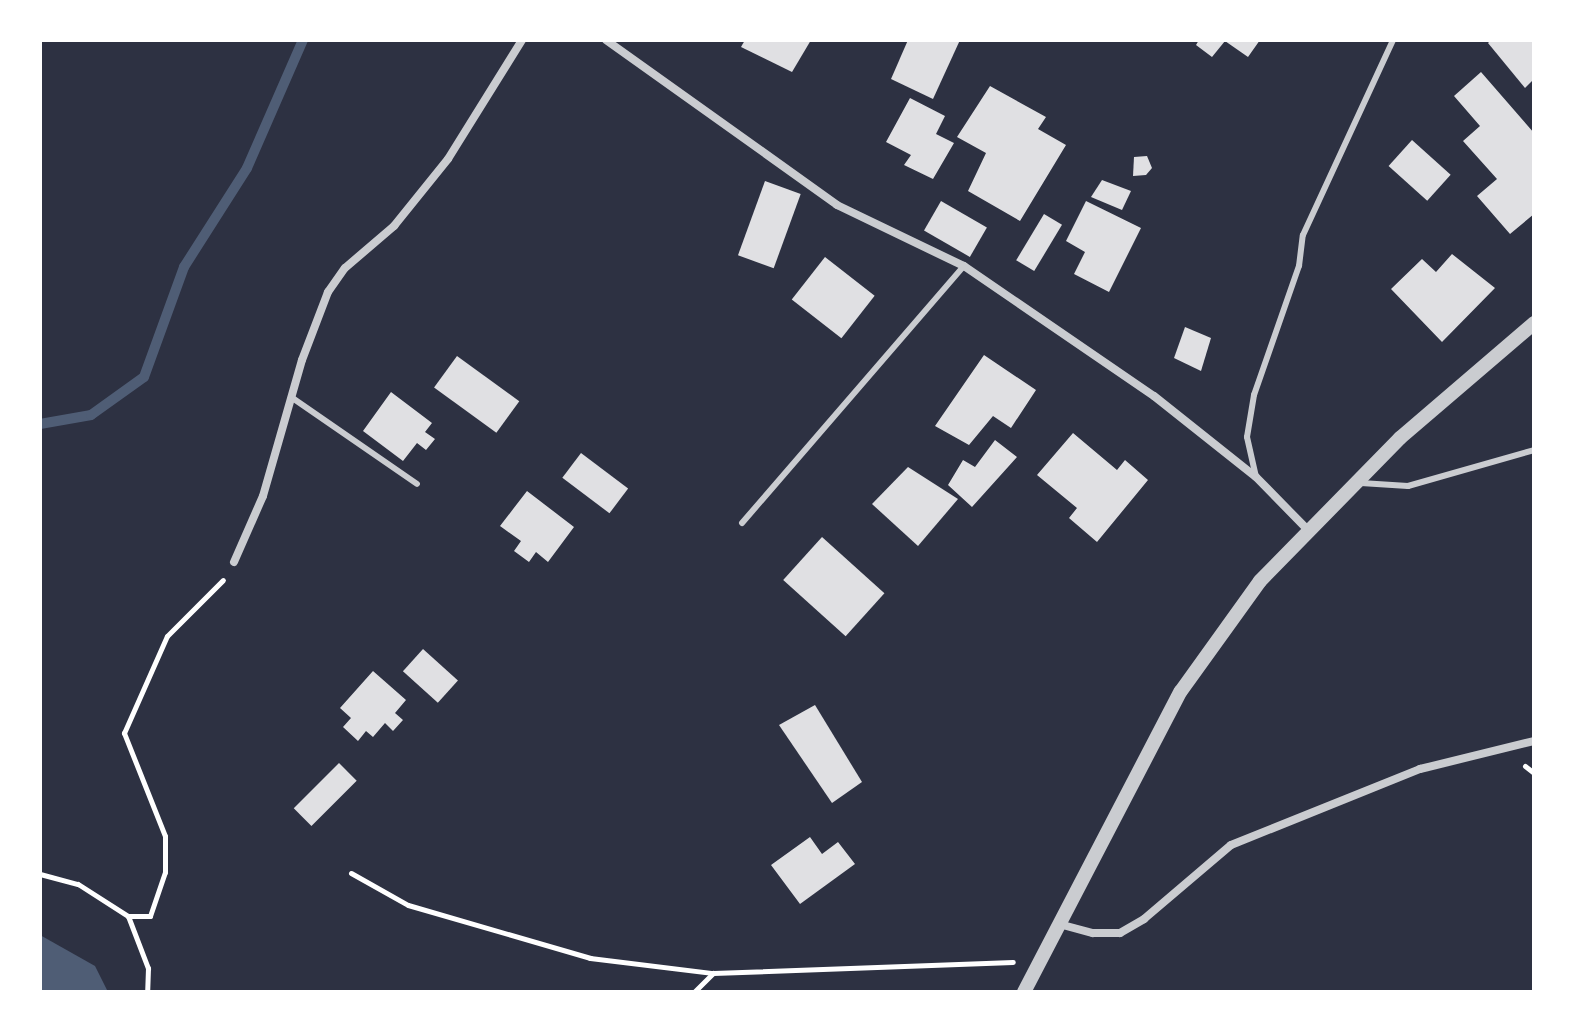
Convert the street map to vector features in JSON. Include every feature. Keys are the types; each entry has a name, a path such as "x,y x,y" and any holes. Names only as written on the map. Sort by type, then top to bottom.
{"street":[{"path":"234,562 263,496 291,397 328,292 345,268 394,226 448,159 522,40"},
{"path":"606,40 837,205 964,266 1154,396 1256,477 1307,529"},
{"path":"1024,992 1181,691 1260,581 1354,482 1534,323"},
{"path":"1058,924 1093,933 1120,933 1144,919 1231,845 1420,769 1534,741"}],"lane":[{"path":"1256,477 1247,437 1254,395 1299,266 1303,235 1393,40"},
{"path":"742,523 964,266"},
{"path":"291,397 417,484"},
{"path":"1354,482 1408,486 1534,450"}],"path":[{"path":"40,874 78,884 128,916 150,916 165,872 165,836 124,733 167,636 207,600 234,562"},
{"path":"351,873 408,905 590,958 713,973 1040,962"},
{"path":"128,916 148,968 147,992"},
{"path":"694,992 713,973"}],"water":[{"path":"40,935 95,966 108,992 40,992"}],"building":[{"path":"745,40 811,40 792,72 741,47"},
{"path":"908,40 960,40 933,99 891,79"},
{"path":"1199,40 1260,40 1248,57 1225,41 1212,57 1196,45"},
{"path":"1491,40 1534,40 1534,79 1525,88 1488,43"},
{"path":"1481,72 1534,133 1534,214 1510,234 1477,196 1497,179 1463,141 1480,126 1454,96"},
{"path":"990,86 1046,117 1038,129 1066,145 1020,221 968,191 986,153 957,137"},
{"path":"910,98 945,116 936,134 954,143 933,179 904,165 911,155 886,142"},
{"path":"1412,140 1451,175 1427,201 1389,166"},
{"path":"1147,156 1152,168 1146,175 1133,176 1134,157"},
{"path":"1102,180 1131,191 1122,210 1091,197"},
{"path":"765,181 801,194 774,268 738,255"},
{"path":"941,201 987,228 970,257 924,230"},
{"path":"1086,201 1141,228 1109,292 1074,274 1085,252 1066,241"},
{"path":"1044,214 1062,225 1034,271 1016,260"},
{"path":"1452,254 1495,288 1442,342 1391,289 1422,259 1436,272"},
{"path":"825,257 875,296 841,338 792,300"},
{"path":"1185,327 1211,338 1201,371 1174,358"},
{"path":"984,355 1036,390 1011,428 993,416 969,445 935,426"},
{"path":"457,356 519,401 496,433 434,388"},
{"path":"391,392 432,423 425,432 435,439 426,450 417,443 403,461 363,431"},
{"path":"1073,433 1117,470 1125,460 1148,480 1097,542 1069,518 1077,508 1037,475"},
{"path":"995,440 1017,457 972,507 948,485 963,460 975,467"},
{"path":"581,453 628,489 609,513 562,478"},
{"path":"908,467 958,499 918,546 872,504"},
{"path":"527,491 574,527 548,562 536,552 529,562 514,551 521,541 500,526"},
{"path":"822,537 884,593 846,636 783,580"},
{"path":"423,649 458,680 438,703 403,671"},
{"path":"373,671 406,700 395,713 403,720 393,731 385,723 373,737 366,731 358,741 343,727 351,718 340,708"},
{"path":"815,705 862,782 832,803 779,725"},
{"path":"339,763 357,781 311,826 294,808"},
{"path":"810,837 822,854 838,842 855,864 800,904 771,865"}],"waterway":[{"path":"40,424 91,415 144,377 184,267 247,168 303,40"}]}
